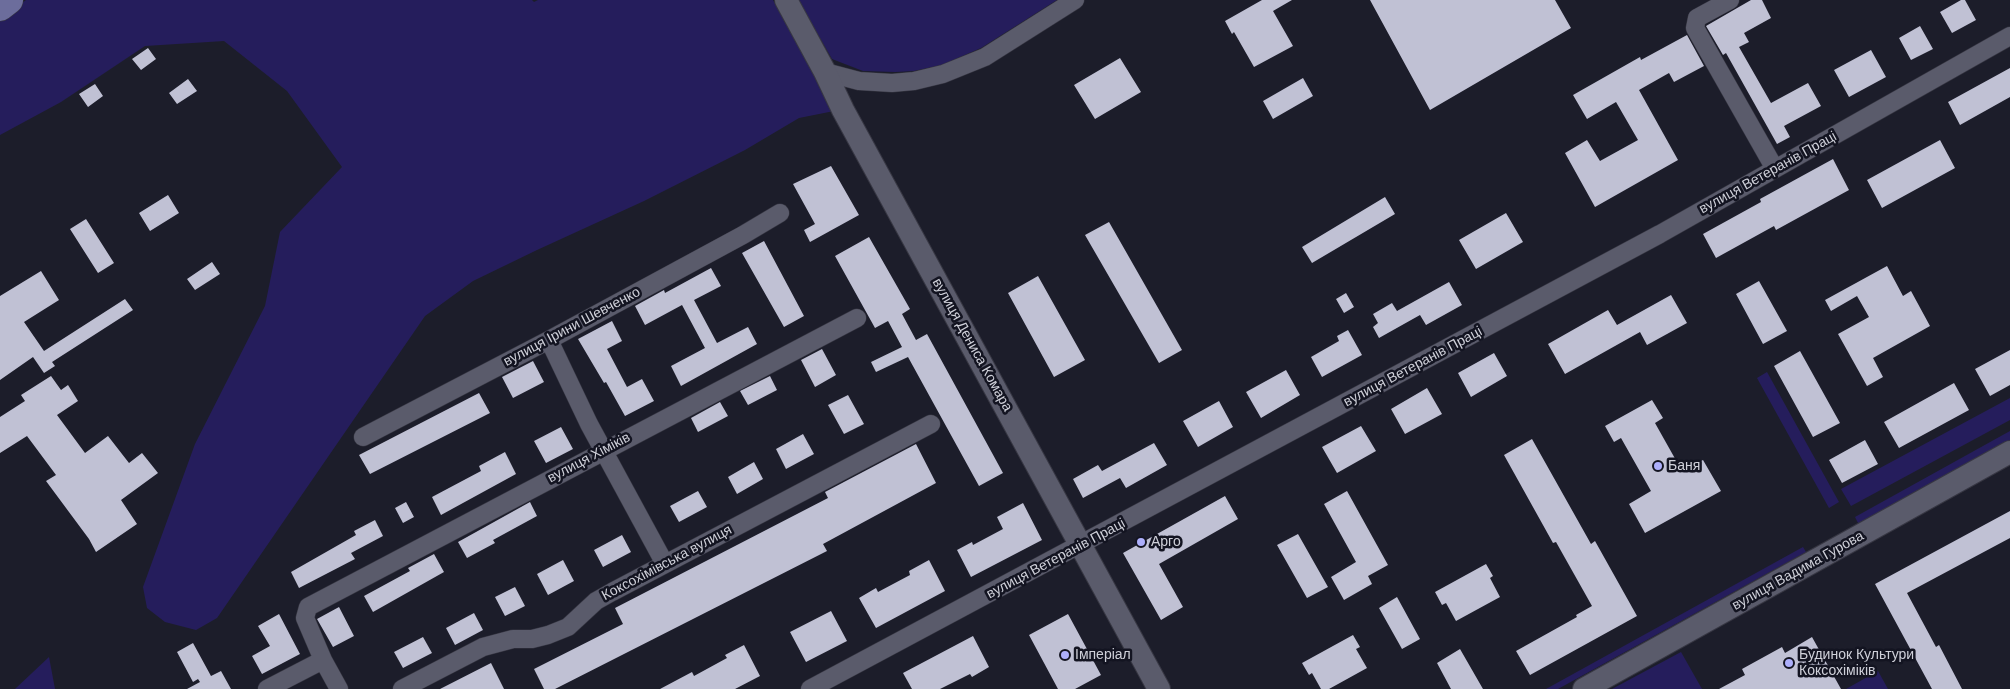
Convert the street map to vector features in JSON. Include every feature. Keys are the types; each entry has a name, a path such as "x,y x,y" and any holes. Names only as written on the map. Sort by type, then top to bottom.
{"main road":[{"path":"0,7 9,0"}],"street":[{"name":"вулиця Дениса Комара","path":"786,0 826,72 843,110 1159,689"},
{"path":"826,72 860,81 892,83 914,81 943,74 985,57 1075,0"},
{"path":"1730,0 1697,18 1695,28 1775,169"},
{"name":"вулиця Ветеранів Праці","path":"810,689 1636,247 2010,36"},
{"name":"вулиця Ірини Шевченко","path":"363,437 550,340 743,236 780,213"},
{"name":"вулиця Хіміків","path":"339,689 323,660 305,618 308,607 857,318"},
{"path":"550,340 589,424 665,564"},
{"name":"Коксохімівська вулиця","path":"402,689 483,647 513,639 532,639 568,627 596,601 931,424"},
{"name":"вулиця Вадима Гурова","path":"1584,689 2010,452"},
{"path":"267,689 323,660"}],"shaded area":[{"path":"26,0 532,0 534,2 538,0 773,0 834,111 799,118 745,150 644,201 473,281 425,316 217,618 196,630 165,622 147,608 143,587 195,444 265,306 280,232 342,167 287,91 224,41 145,46 61,102 0,135 0,19"},
{"path":"798,0 1057,0 981,48 942,65 914,71 895,72 863,71 832,59"},
{"path":"1767,372 1839,502 1829,508 1757,378"},
{"path":"2010,398 2010,420 1851,506 1841,489"},
{"path":"2010,431 2010,441 1859,525 1855,517"},
{"path":"1803,547 1806,552 1558,689 1546,689"},
{"path":"1681,652 1702,689 1612,689"},
{"path":"49,657 55,689 15,689"},
{"path":"1878,671 1888,689 1846,689"}],"building":[{"path":"1262,0 1292,0 1273,11 1293,46 1254,67 1234,32 1232,34 1225,21"},
{"path":"1370,0 1555,0 1571,28 1430,110"},
{"path":"1751,0 1762,0 1771,18 1744,33 1749,42 1739,47 1771,103 1808,83 1821,106 1784,126 1790,137 1777,144 1726,53 1723,55 1706,26"},
{"path":"1961,0 1965,0 1976,20 1952,33 1940,12"},
{"path":"1920,26 1933,49 1911,60 1899,38"},
{"path":"1687,35 1704,66 1674,82 1669,73 1639,90 1678,160 1595,207 1565,153 1587,140 1600,161 1638,140 1616,102 1587,119 1573,95 1640,57 1641,60"},
{"path":"148,48 156,59 141,70 132,59"},
{"path":"1871,50 1886,77 1849,97 1834,70"},
{"path":"1120,58 1141,92 1095,119 1074,85"},
{"path":"2010,68 2010,97 1960,125 1948,102"},
{"path":"1303,78 1313,96 1273,119 1263,101"},
{"path":"188,79 197,91 177,104 169,93"},
{"path":"95,84 103,96 88,107 79,94"},
{"path":"1940,140 1955,168 1882,208 1867,180"},
{"path":"1833,159 1849,190 1776,230 1774,226 1716,258 1703,234 1761,202 1760,199"},
{"path":"831,166 859,215 810,242 804,230 815,224 793,184"},
{"path":"168,195 179,213 150,231 139,213"},
{"path":"1385,197 1395,214 1312,263 1302,247"},
{"path":"1506,213 1523,242 1476,269 1459,240"},
{"path":"86,219 114,263 98,273 70,229"},
{"path":"1109,222 1182,350 1159,363 1085,235"},
{"path":"869,237 910,309 902,314 916,340 927,334 1003,473 979,486 908,357 876,372 871,362 902,347 888,321 875,328 835,256"},
{"path":"764,241 804,316 784,327 742,253"},
{"path":"212,262 220,274 195,290 187,279"},
{"path":"1887,266 1903,296 1911,291 1930,326 1873,358 1883,377 1867,386 1838,334 1869,317 1857,296 1831,311 1825,300"},
{"path":"711,268 721,286 694,300 717,343 748,327 757,344 681,386 671,366 705,348 682,305 645,325 635,306 664,290 665,293"},
{"path":"41,271 59,300 24,322 44,351 125,299 133,310 52,362 55,366 44,373 33,357 0,380 0,296"},
{"path":"1038,276 1085,360 1054,377 1008,293"},
{"path":"1759,281 1787,331 1763,344 1736,294"},
{"path":"1449,282 1462,305 1426,325 1420,315 1379,338 1373,327 1378,323 1373,314 1392,303 1397,311"},
{"path":"1346,293 1354,307 1344,313 1336,299"},
{"path":"1671,295 1687,323 1647,345 1640,332 1565,374 1548,344 1608,310 1617,325"},
{"path":"612,321 622,341 607,349 627,387 642,379 654,401 625,416 578,339"},
{"path":"1348,330 1362,355 1322,377 1311,357 1339,341 1337,336"},
{"path":"822,349 836,375 815,387 801,360"},
{"path":"2010,350 2010,385 1990,396 1975,369"},
{"path":"1800,351 1840,423 1813,437 1774,366"},
{"path":"1494,353 1507,376 1471,397 1458,373"},
{"path":"533,361 544,382 513,398 502,377"},
{"path":"1286,370 1300,395 1261,418 1246,392"},
{"path":"51,376 61,390 68,385 78,401 57,415 85,453 108,436 129,463 142,453 158,473 121,500 137,524 96,552 89,539 46,481 56,475 27,436 0,453 0,417 25,401 21,395"},
{"path":"770,376 777,390 748,405 740,391"},
{"path":"1954,383 1969,410 1899,448 1884,422"},
{"path":"1427,388 1442,414 1405,434 1391,409"},
{"path":"479,393 490,413 370,474 359,455"},
{"path":"848,395 864,424 844,434 828,405"},
{"name":"Баня","path":"1652,400 1663,418 1655,423 1682,471 1703,460 1721,491 1645,533 1629,504 1651,491 1621,438 1614,442 1605,426"},
{"path":"1219,401 1233,427 1198,447 1183,421"},
{"path":"720,402 728,416 698,432 691,418"},
{"path":"1361,426 1376,451 1337,473 1322,447"},
{"path":"561,427 573,449 546,463 534,441"},
{"path":"803,434 814,454 786,469 776,449"},
{"path":"1532,439 1591,544 1595,541 1637,616 1530,675 1516,651 1577,617 1576,615 1592,606 1556,542 1553,543 1504,455"},
{"path":"1865,440 1878,464 1842,483 1829,460"},
{"path":"1154,443 1167,465 1126,488 1120,478 1083,498 1073,479 1098,465 1102,471"},
{"path":"916,444 936,483 823,544 827,551 555,689 544,689 534,669 623,624 615,608 828,498 825,492"},
{"path":"505,452 516,474 441,515 432,497 481,471 479,466"},
{"path":"754,462 763,479 737,494 728,477"},
{"path":"698,491 707,507 679,522 670,506"},
{"path":"1347,491 1388,565 1368,576 1372,584 1344,600 1331,577 1356,562 1324,504"},
{"path":"1225,496 1238,519 1159,564 1183,607 1161,620 1123,553"},
{"path":"406,502 414,517 403,523 395,508"},
{"path":"530,502 537,516 493,540 495,543 467,558 458,542"},
{"path":"1023,503 1042,540 971,577 957,550 972,542 973,545 1003,529 997,517"},
{"path":"2010,511 2010,538 1907,593 1936,647 1939,645 1962,689 1932,689 1875,584"},
{"path":"375,520 383,536 351,553 355,559 299,588 291,572 356,535 354,531"},
{"path":"1298,534 1328,587 1307,598 1277,545"},
{"path":"622,535 631,552 603,567 594,550"},
{"path":"434,554 444,572 373,612 364,596 410,571 408,568"},
{"path":"563,560 574,581 548,595 537,574"},
{"path":"929,560 945,591 876,628 859,598 876,588 878,592 910,575 909,571"},
{"path":"1486,564 1493,576 1490,578 1500,597 1456,621 1446,603 1442,605 1435,592"},
{"path":"515,587 525,606 505,616 495,597"},
{"path":"1397,597 1420,639 1402,649 1379,608"},
{"path":"339,607 354,636 333,647 317,619"},
{"path":"831,611 847,641 806,662 790,632"},
{"path":"474,613 483,630 455,645 446,628"},
{"path":"279,614 300,654 262,674 252,656 270,646 258,626"},
{"name":"Імперіал","path":"1068,614 1101,675 1075,689 1058,689 1029,635"},
{"path":"1353,635 1360,647 1356,649 1367,668 1329,689 1321,689 1312,673 1309,675 1302,663"},
{"path":"973,636 989,667 972,677 970,674 940,689 912,689 903,673"},
{"path":"423,637 432,653 403,668 394,652"},
{"name":"Будинок Культури Коксохіміків","path":"1812,637 1841,689 1719,689 1745,675 1742,669 1782,647 1785,653"},
{"path":"193,643 211,676 221,671 231,689 187,689 200,682 198,679 193,682 177,652"},
{"path":"744,645 760,676 735,689 660,689 692,672 694,676 727,658 725,655"},
{"path":"1460,649 1483,689 1451,689 1437,663"},
{"path":"491,663 504,689 440,689"}],"place":[{"name":"Баня","path":"1658,466"},
{"name":"Арго","path":"1141,542"},
{"name":"Імперіал","path":"1065,655"},
{"name":"Будинок Культури Коксохіміків","path":"1789,663"}]}
